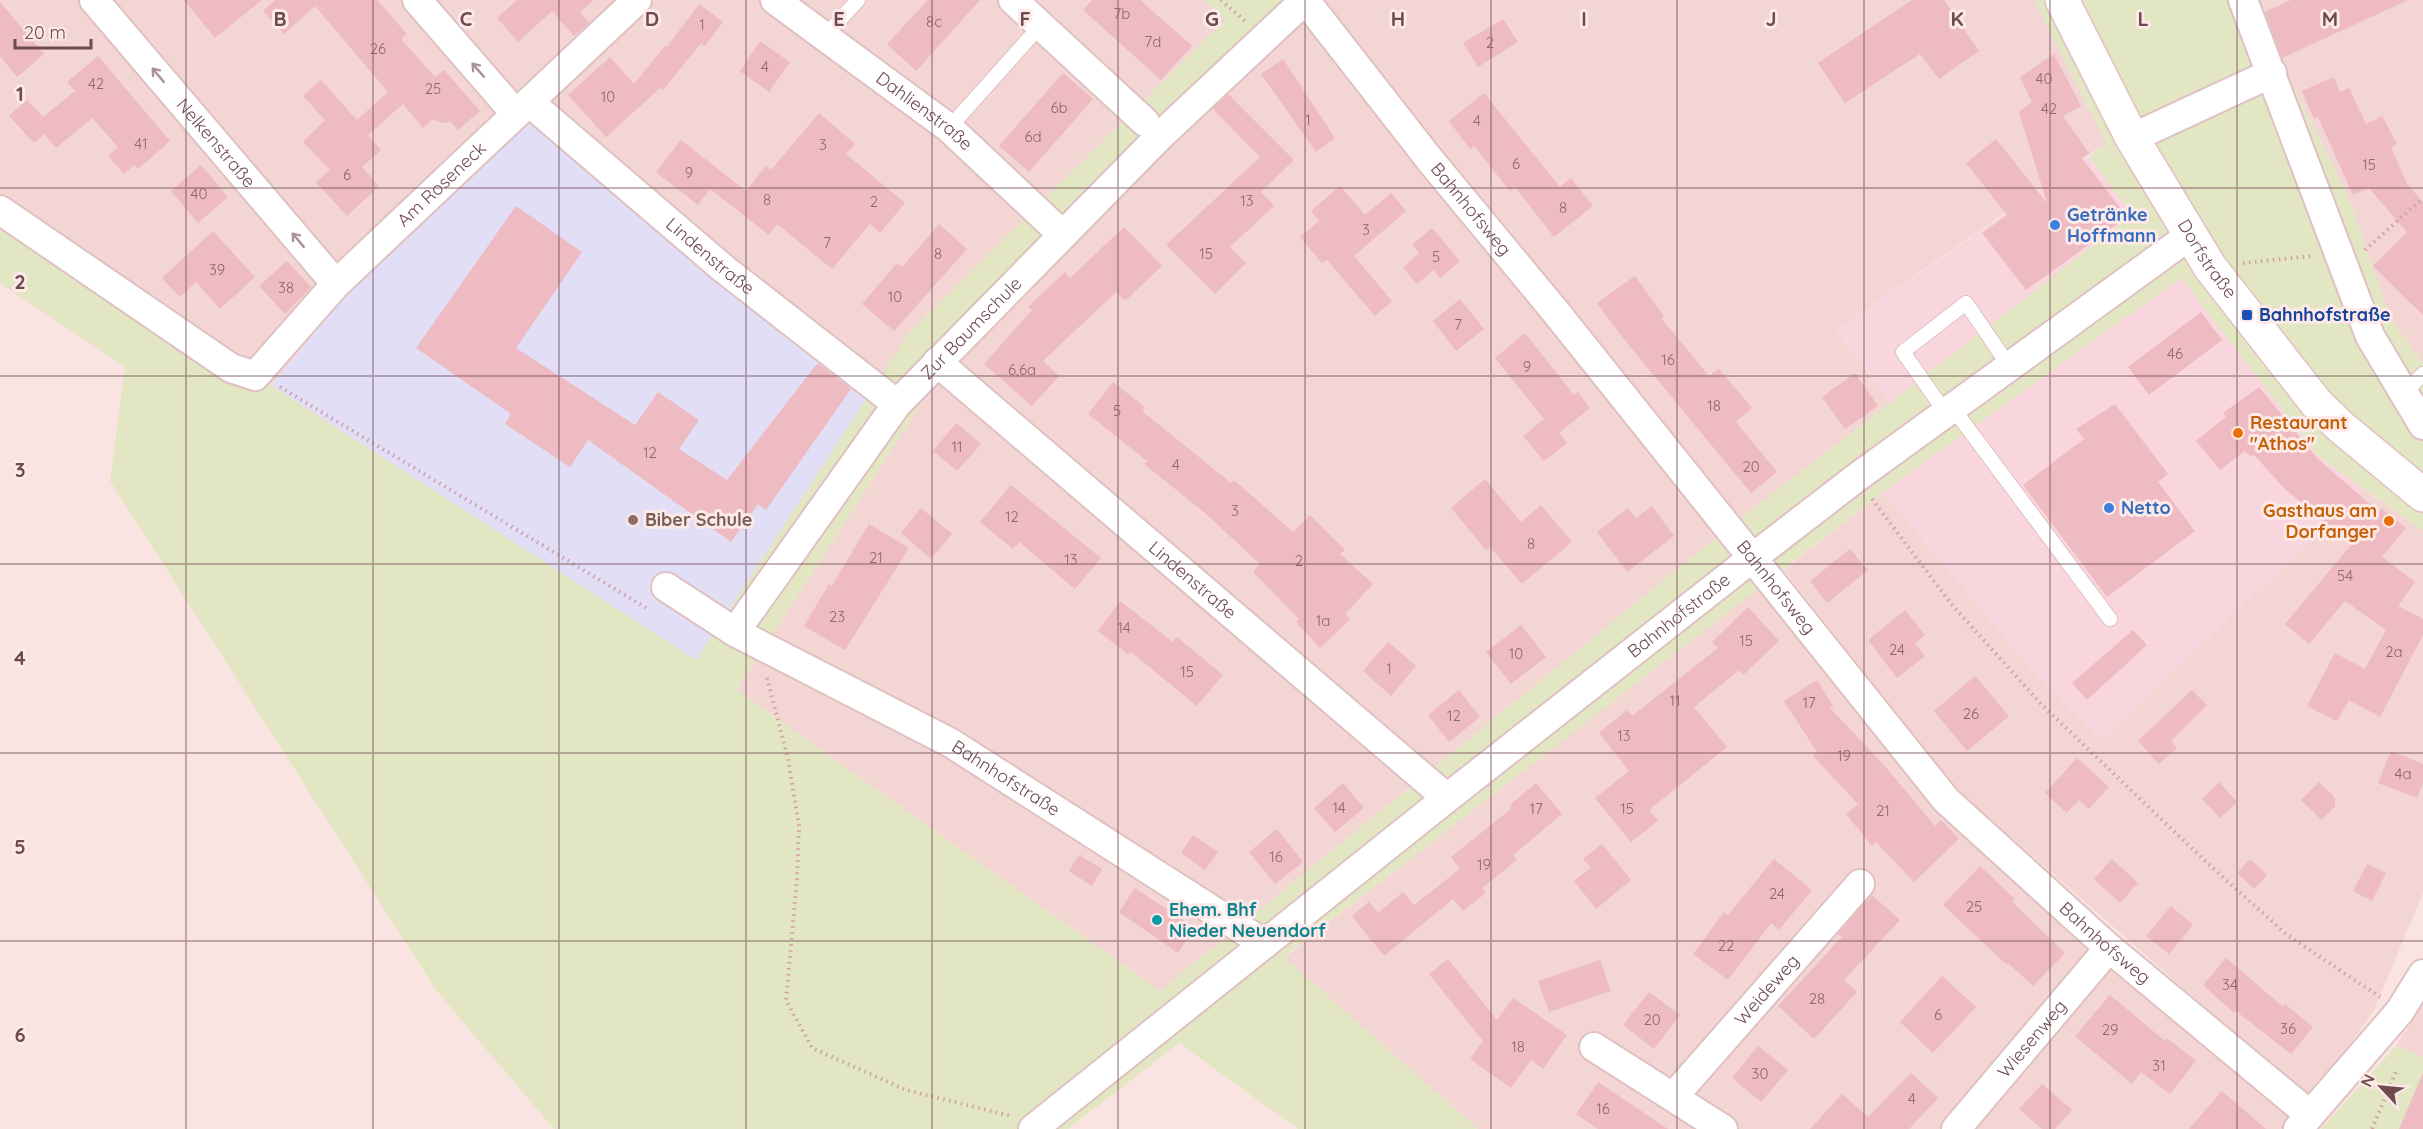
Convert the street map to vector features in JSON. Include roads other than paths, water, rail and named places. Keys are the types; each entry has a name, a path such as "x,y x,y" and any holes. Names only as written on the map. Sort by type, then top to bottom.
{"main road":[{"name":"Dorfstraße","path":"2062,0 2132,138 2189,236 2210,267 2317,404 2341,427 2423,495"}],"street":[{"name":"Nelkenstraße","path":"94,0 336,284"},
{"name":"Lindenstraße","path":"417,0 522,108 897,404"},
{"name":"Am Roseneck","path":"0,210 231,368 256,375 336,284 637,0"},
{"name":"Dahlienstraße","path":"775,0 949,128 1063,235"},
{"path":"1013,0 1145,122"},
{"name":"Zur Baumschule","path":"735,632 897,404 1160,136 1305,0"},
{"name":"Bahnhofsweg","path":"1305,0 1430,160 1683,470 1946,800 2304,1122"},
{"path":"2243,0 2370,336 2413,383 2423,425"},
{"path":"2132,138 2272,73"},
{"name":"Bahnhofstraße","path":"1037,1126 1447,798 1856,478 2189,236"},
{"name":"Lindenstraße","path":"937,362 1447,798"},
{"path":"666,587 735,632"},
{"name":"Bahnhofstraße","path":"735,632 951,743 1265,944"},
{"name":"Weideweg","path":"1674,1096 1860,884"},
{"name":"Wiesenweg","path":"1956,1129 2109,948"},
{"path":"2304,1122 2400,1011 2423,975"},
{"path":"1594,1047 1723,1129"}],"lane":[{"path":"824,37 858,0"},
{"path":"949,128 1040,26"},
{"path":"2009,366 1966,303 1903,352 2110,619"}],"place":[{"name":"Getränke Hoffmann","path":"2055,225"},
{"name":"Bahnhofstraße","path":"2247,315"},
{"name":"Restaurant \"Athos\"","path":"2238,433"},
{"name":"Netto","path":"2109,508"},
{"name":"Biber Schule","path":"633,520"},
{"name":"Gasthaus am Dorfanger","path":"2389,521"},
{"name":"Ehem. Bhf Nieder Neuendorf","path":"1157,920"}]}
